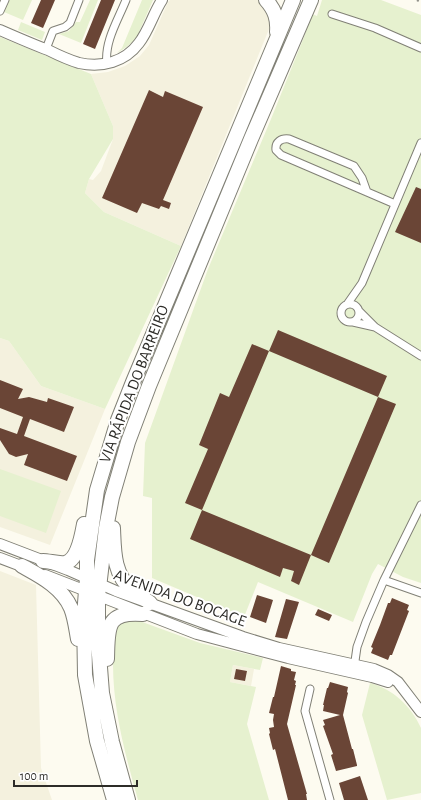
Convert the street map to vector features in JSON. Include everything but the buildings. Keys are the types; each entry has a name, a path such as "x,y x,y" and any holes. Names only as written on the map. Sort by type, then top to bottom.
{"highway":[{"path":"266,0 274,10 276,16 278,25 275,40"},
{"path":"276,0 292,0"},
{"name":"VIA RÁPIDA DO BARREIRO","path":"128,800 112,742 102,693 93,587 87,560 97,490 118,420 130,389 292,0"},
{"name":"VIA RÁPIDA DO BARREIRO","path":"114,800 97,741 85,675 84,616 93,587 112,497 128,442 149,386 254,132 311,0"},
{"path":"43,560 66,563 71,559 76,552 86,516 97,490"},
{"path":"102,693 106,676 108,639 111,626 115,619 120,615 147,608 123,579 117,568 114,555 112,497"},
{"path":"22,566 54,586 63,595 70,607 73,615 85,675"}],"main road":[{"path":"0,30 78,63 99,65 108,64 127,56 140,43 162,0"},
{"name":"AVENIDA DO BOCAGE","path":"0,544 43,560 93,587"},
{"name":"AVENIDA DO BOCAGE","path":"0,558 93,587 147,608 279,648 354,669 374,669 388,675 398,682 421,712"}],"street":[{"path":"0,11 5,0"},
{"path":"46,50 53,31 65,27 70,23 79,0"},
{"path":"108,64 106,56 107,47 126,0"},
{"path":"332,14 375,28 421,48"},
{"path":"367,192 362,178 354,166 289,139 284,138 277,144 276,150 281,156 395,204"},
{"path":"375,327 347,322 341,315 342,306 348,303 362,282 421,143"},
{"path":"353,322 358,318 362,282"},
{"path":"348,303 354,304 375,327 421,356"},
{"path":"354,669 357,647 384,580 421,505"},
{"path":"384,580 421,594"},
{"path":"310,689 305,711 330,800"}],"shaded area":[{"path":"170,0 258,0 269,14 271,24 181,246 104,212 85,193 89,179 93,180 101,171 113,139 113,126 91,74 108,72 125,66 140,56 149,45"},
{"path":"0,338 9,341 41,386 105,409 50,545 0,527"},
{"path":"0,571 36,585 41,768 52,800 0,800"},
{"path":"233,665 254,669 251,686 230,682"}],"green space":[{"path":"9,0 32,0 23,20 4,12"},
{"path":"90,0 98,0 81,43 59,34 69,31 76,22 80,22"},
{"path":"142,0 153,0 136,39 117,53 122,48"},
{"path":"322,0 381,0 421,15 421,583 403,577 378,564 372,574 353,622 258,582 244,617 152,578 152,498 143,496 145,443 208,269 271,119 312,14 317,16"},
{"path":"21,22 45,32 42,40 18,30"},
{"path":"0,37 91,74 113,126 113,139 89,179 85,193 104,212 181,246 105,409 41,386 9,341 0,338"},
{"path":"0,469 61,491 46,533 0,516"},
{"path":"134,619 200,643 263,658 260,670 233,665 230,682 256,687 247,724 269,800 138,800 119,723 113,663 115,635 118,623"},
{"path":"370,683 386,689 394,694 407,706 421,728 421,793 387,800 362,715"}],"railway":[{"path":"417,0 421,2"}]}
